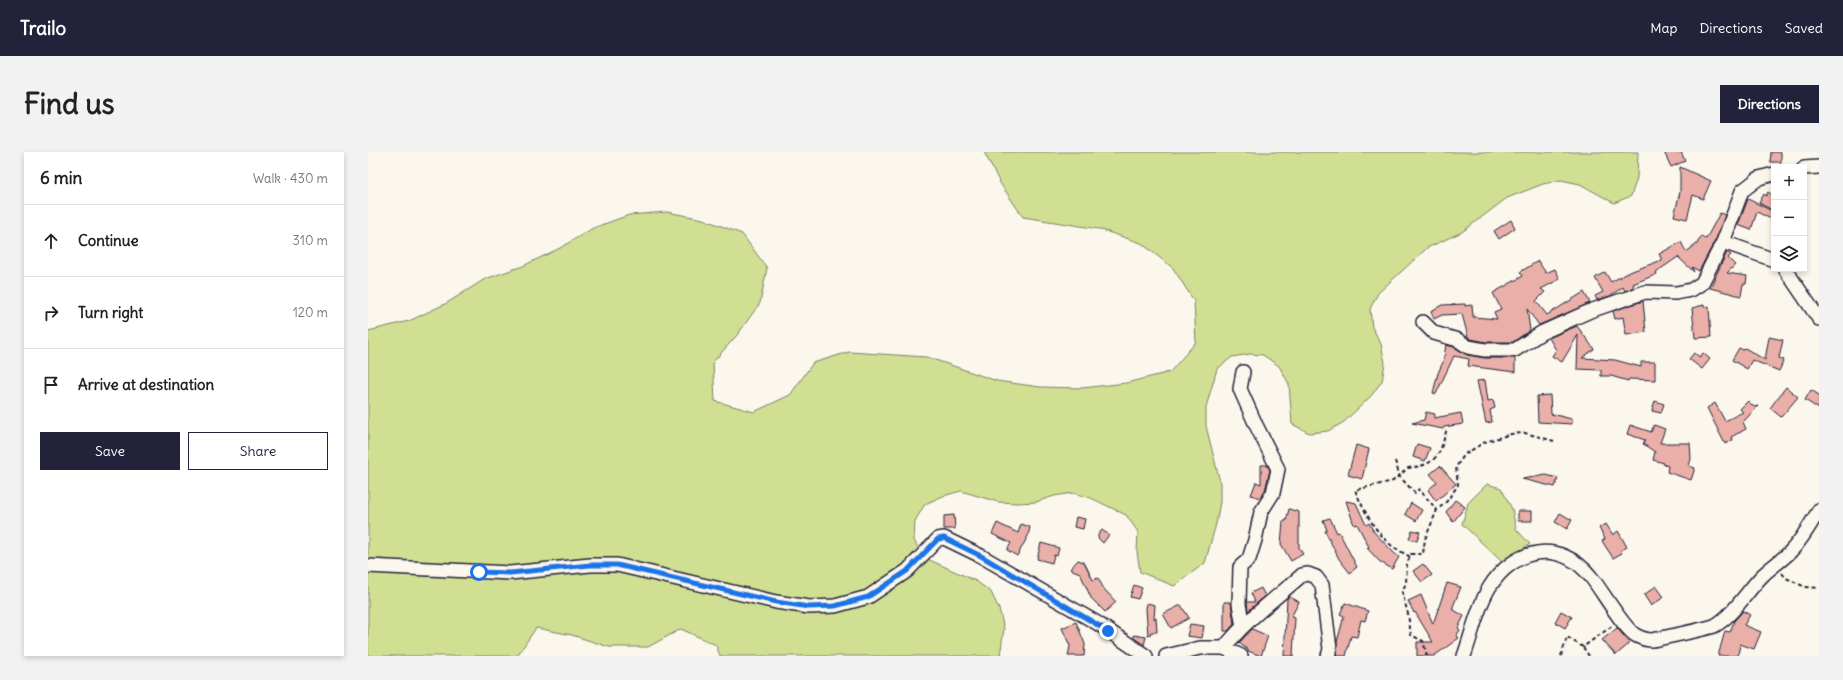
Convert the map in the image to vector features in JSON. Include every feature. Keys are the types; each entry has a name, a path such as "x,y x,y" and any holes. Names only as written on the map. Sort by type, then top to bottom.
{"street":[{"path":"1807,168 1819,167"},
{"path":"1423,322 1434,332 1458,340 1468,347 1485,350 1515,350 1541,333 1590,311 1645,292 1676,293 1691,290 1702,283 1723,242 1742,192 1759,178 1771,175"},
{"path":"1723,242 1771,259"},
{"path":"1787,272 1819,319"},
{"path":"1243,372 1240,389 1278,469 1273,493 1261,512 1249,559 1240,567 1239,604 1243,627"},
{"path":"1464,656 1488,588 1500,572 1518,559 1544,551 1553,553 1579,564 1591,576 1621,619 1636,636 1652,640 1714,626 1730,612 1762,576 1791,552 1819,510"},
{"path":"368,566 510,573 590,565 617,565 776,602 809,607 827,607 868,597 907,571 938,539 944,538 976,554 1090,619 1143,655"},
{"path":"1224,648 1243,627 1302,575 1313,575 1319,579 1322,585 1330,649 1328,656"},
{"path":"1166,656 1224,648 1241,656"}],"path":[{"path":"1410,557 1390,544 1375,527 1362,507 1355,490 1386,484 1400,477 1408,468 1424,466 1436,458 1447,428"},
{"path":"1427,656 1423,641 1411,635 1408,614 1402,592 1406,583 1407,564 1411,554 1423,554 1425,539 1437,510 1447,501 1458,485 1456,467 1465,454 1485,442 1511,434 1525,433 1554,441"},
{"path":"1395,461 1400,477 1415,493 1419,489 1437,510"},
{"path":"1775,565 1786,578 1805,587 1819,588"},
{"path":"1583,647 1621,619"},
{"path":"1561,656 1567,636 1583,647 1589,656"}],"green space":[{"path":"984,152 1638,152 1637,178 1631,196 1614,203 1580,184 1561,180 1543,184 1507,198 1462,232 1427,248 1378,293 1370,309 1372,327 1381,344 1385,363 1382,381 1371,396 1344,422 1328,431 1309,433 1292,424 1289,384 1279,366 1263,355 1250,354 1232,357 1217,369 1206,407 1206,426 1220,482 1220,502 1216,524 1205,563 1174,586 1140,572 1137,552 1138,532 1126,515 1091,498 1073,493 1054,496 1036,502 998,502 961,491 943,496 925,504 915,521 914,540 923,557 976,581 991,592 999,609 1004,628 1000,656 720,656 716,645 681,629 648,647 609,647 572,635 536,628 517,656 368,656 368,331 409,321 447,303 485,279 523,266 560,248 593,228 629,215 667,212 703,219 742,234 767,268 760,303 738,334 713,362 715,401 754,412 790,395 813,363 849,352 927,357 997,381 1040,387 1082,388 1126,383 1170,372 1196,342 1194,301 1173,268 1141,243 1099,229 1023,217 1000,183"},
{"path":"1487,484 1501,488 1512,509 1516,529 1530,544 1502,562 1462,524 1468,503"}],"building":[{"path":"1664,152 1681,152 1685,161 1671,167"},
{"path":"1771,152 1781,152 1781,162 1770,162"},
{"path":"1680,167 1711,181 1703,199 1693,195 1687,219 1674,216 1680,192"},
{"path":"1768,192 1771,194 1771,209 1759,203 1764,194 1766,196"},
{"path":"1748,199 1771,210 1771,219 1757,212 1751,230 1738,225"},
{"path":"1720,213 1725,215 1716,239 1699,271 1692,267 1694,272 1678,257 1656,272 1657,274 1633,284 1634,286 1630,289 1625,291 1623,287 1610,296 1597,300 1595,296 1603,292 1595,278 1605,272 1611,282 1627,273 1662,260 1659,254 1681,242 1686,252 1697,244 1701,236 1706,239"},
{"path":"1511,220 1515,228 1499,239 1494,231"},
{"path":"1727,252 1731,255 1728,258 1735,265 1727,273 1747,276 1746,284 1743,284 1741,296 1710,288"},
{"path":"1538,261 1546,273 1555,269 1560,279 1541,289 1545,292 1536,301 1547,315 1584,292 1590,303 1539,325 1527,309 1530,330 1513,342 1486,342 1471,339 1468,337 1462,314 1442,315 1434,319 1431,311 1442,305 1465,304 1465,306 1472,305 1473,317 1497,319 1494,312 1501,309 1493,293 1523,276 1520,272"},
{"path":"1643,301 1646,332 1626,335 1623,317 1615,319 1613,311"},
{"path":"1704,305 1704,307 1709,307 1711,337 1695,338 1692,308"},
{"path":"1577,326 1594,349 1582,358 1615,360 1641,367 1641,362 1655,362 1655,380 1629,379 1628,381 1611,376 1601,376 1601,370 1577,369 1578,335 1562,362 1552,356 1556,350 1549,338"},
{"path":"1769,337 1783,340 1779,358 1784,360 1779,371 1752,360 1747,369 1732,360 1739,348 1743,350 1745,348 1765,360"},
{"path":"1446,345 1454,347 1467,355 1485,358 1515,358 1515,372 1468,366 1469,359 1454,356 1436,394 1433,393 1438,373 1443,362"},
{"path":"1694,353 1700,357 1703,353 1710,359 1702,369 1689,359"},
{"path":"1485,380 1488,401 1493,400 1495,408 1490,410 1492,422 1486,423 1477,381"},
{"path":"1786,387 1798,397 1781,417 1770,408"},
{"path":"1811,390 1819,395 1819,409 1805,400"},
{"path":"1550,395 1551,414 1572,419 1572,424 1538,422 1537,396"},
{"path":"1655,401 1664,404 1661,413 1652,411"},
{"path":"1748,401 1754,407 1758,406 1743,422 1746,429 1731,437 1733,440 1725,444 1707,408 1715,403 1725,421 1743,412 1740,409"},
{"path":"1426,412 1435,414 1434,418 1461,413 1463,424 1444,427 1443,429 1412,423 1424,420"},
{"path":"1630,425 1651,432 1654,425 1665,429 1660,443 1690,443 1691,459 1689,466 1695,468 1691,480 1667,472 1668,466 1663,464 1664,463 1653,460 1655,452 1643,444 1645,440 1627,434"},
{"path":"1417,444 1430,448 1425,461 1413,457"},
{"path":"1356,445 1369,449 1362,479 1348,475"},
{"path":"1261,465 1267,465 1270,470 1265,490 1260,498 1251,495 1256,482 1261,484"},
{"path":"1440,466 1456,484 1436,501 1428,490 1437,482 1430,474"},
{"path":"1546,475 1558,478 1555,487 1522,479"},
{"path":"1455,500 1465,507 1453,522 1446,512"},
{"path":"1346,501 1356,503 1366,525 1369,523 1374,532 1399,557 1392,569 1379,561 1367,548 1369,547 1357,524 1354,525"},
{"path":"1411,503 1422,510 1416,521 1405,514"},
{"path":"1289,509 1299,512 1299,548 1303,554 1291,561 1281,544 1283,521 1286,521"},
{"path":"1518,511 1532,511 1532,521 1518,521"},
{"path":"1560,513 1572,520 1567,529 1555,522"},
{"path":"954,515 955,529 944,529 944,516"},
{"path":"1076,517 1085,519 1083,529 1074,527"},
{"path":"1330,518 1357,567 1350,573 1339,559 1325,531 1327,530 1323,520"},
{"path":"997,523 1018,533 1021,524 1030,527 1028,536 1017,556 1007,550 1011,543 992,534"},
{"path":"1606,524 1613,535 1618,531 1627,547 1620,551 1622,553 1613,558 1602,541 1605,539 1599,528"},
{"path":"1102,530 1109,535 1103,543 1098,538 1098,535"},
{"path":"1412,530 1420,532 1417,541 1409,539"},
{"path":"1041,543 1059,548 1057,556 1054,555 1052,563 1037,559"},
{"path":"1078,560 1084,562 1093,580 1098,578 1104,589 1116,602 1105,612 1091,598 1080,573 1070,569"},
{"path":"1423,564 1432,575 1422,582 1413,571"},
{"path":"1447,583 1461,587 1452,609 1464,616 1458,628 1460,630 1456,636 1459,638 1434,656 1417,656 1417,642 1433,642 1408,601 1421,595 1433,624"},
{"path":"1134,585 1142,588 1138,599 1130,597"},
{"path":"1656,586 1664,597 1651,606 1644,595"},
{"path":"1261,588 1265,596 1248,611 1247,602 1255,602 1251,593"},
{"path":"1289,596 1299,602 1291,617 1295,618 1293,656 1284,656 1287,599"},
{"path":"1224,602 1231,602 1234,624 1228,631 1224,631"},
{"path":"1147,603 1155,605 1154,619 1156,618 1157,632 1151,632 1150,635 1148,635"},
{"path":"1345,603 1368,611 1365,621 1361,620 1357,637 1351,636 1346,656 1336,656 1337,642 1344,616 1340,614"},
{"path":"1181,605 1189,618 1171,628 1163,614"},
{"path":"1561,611 1572,617 1565,628 1555,622"},
{"path":"1743,611 1750,615 1744,625 1761,632 1754,649 1740,644 1738,656 1718,656 1725,631 1730,632 1734,621"},
{"path":"1076,622 1085,644 1084,656 1068,656 1070,646 1062,628"},
{"path":"1190,624 1204,626 1202,638 1187,636"},
{"path":"1617,628 1630,643 1616,655 1602,640"},
{"path":"1252,629 1268,636 1261,656 1248,651 1239,643"},
{"path":"1134,635 1146,637 1144,645 1134,638"}],"route":[{"path":"479,572 510,573 590,565 617,565 776,602 809,607 827,607 868,597 907,571 938,539 944,538 967,548 1097,623 1108,631"}]}
